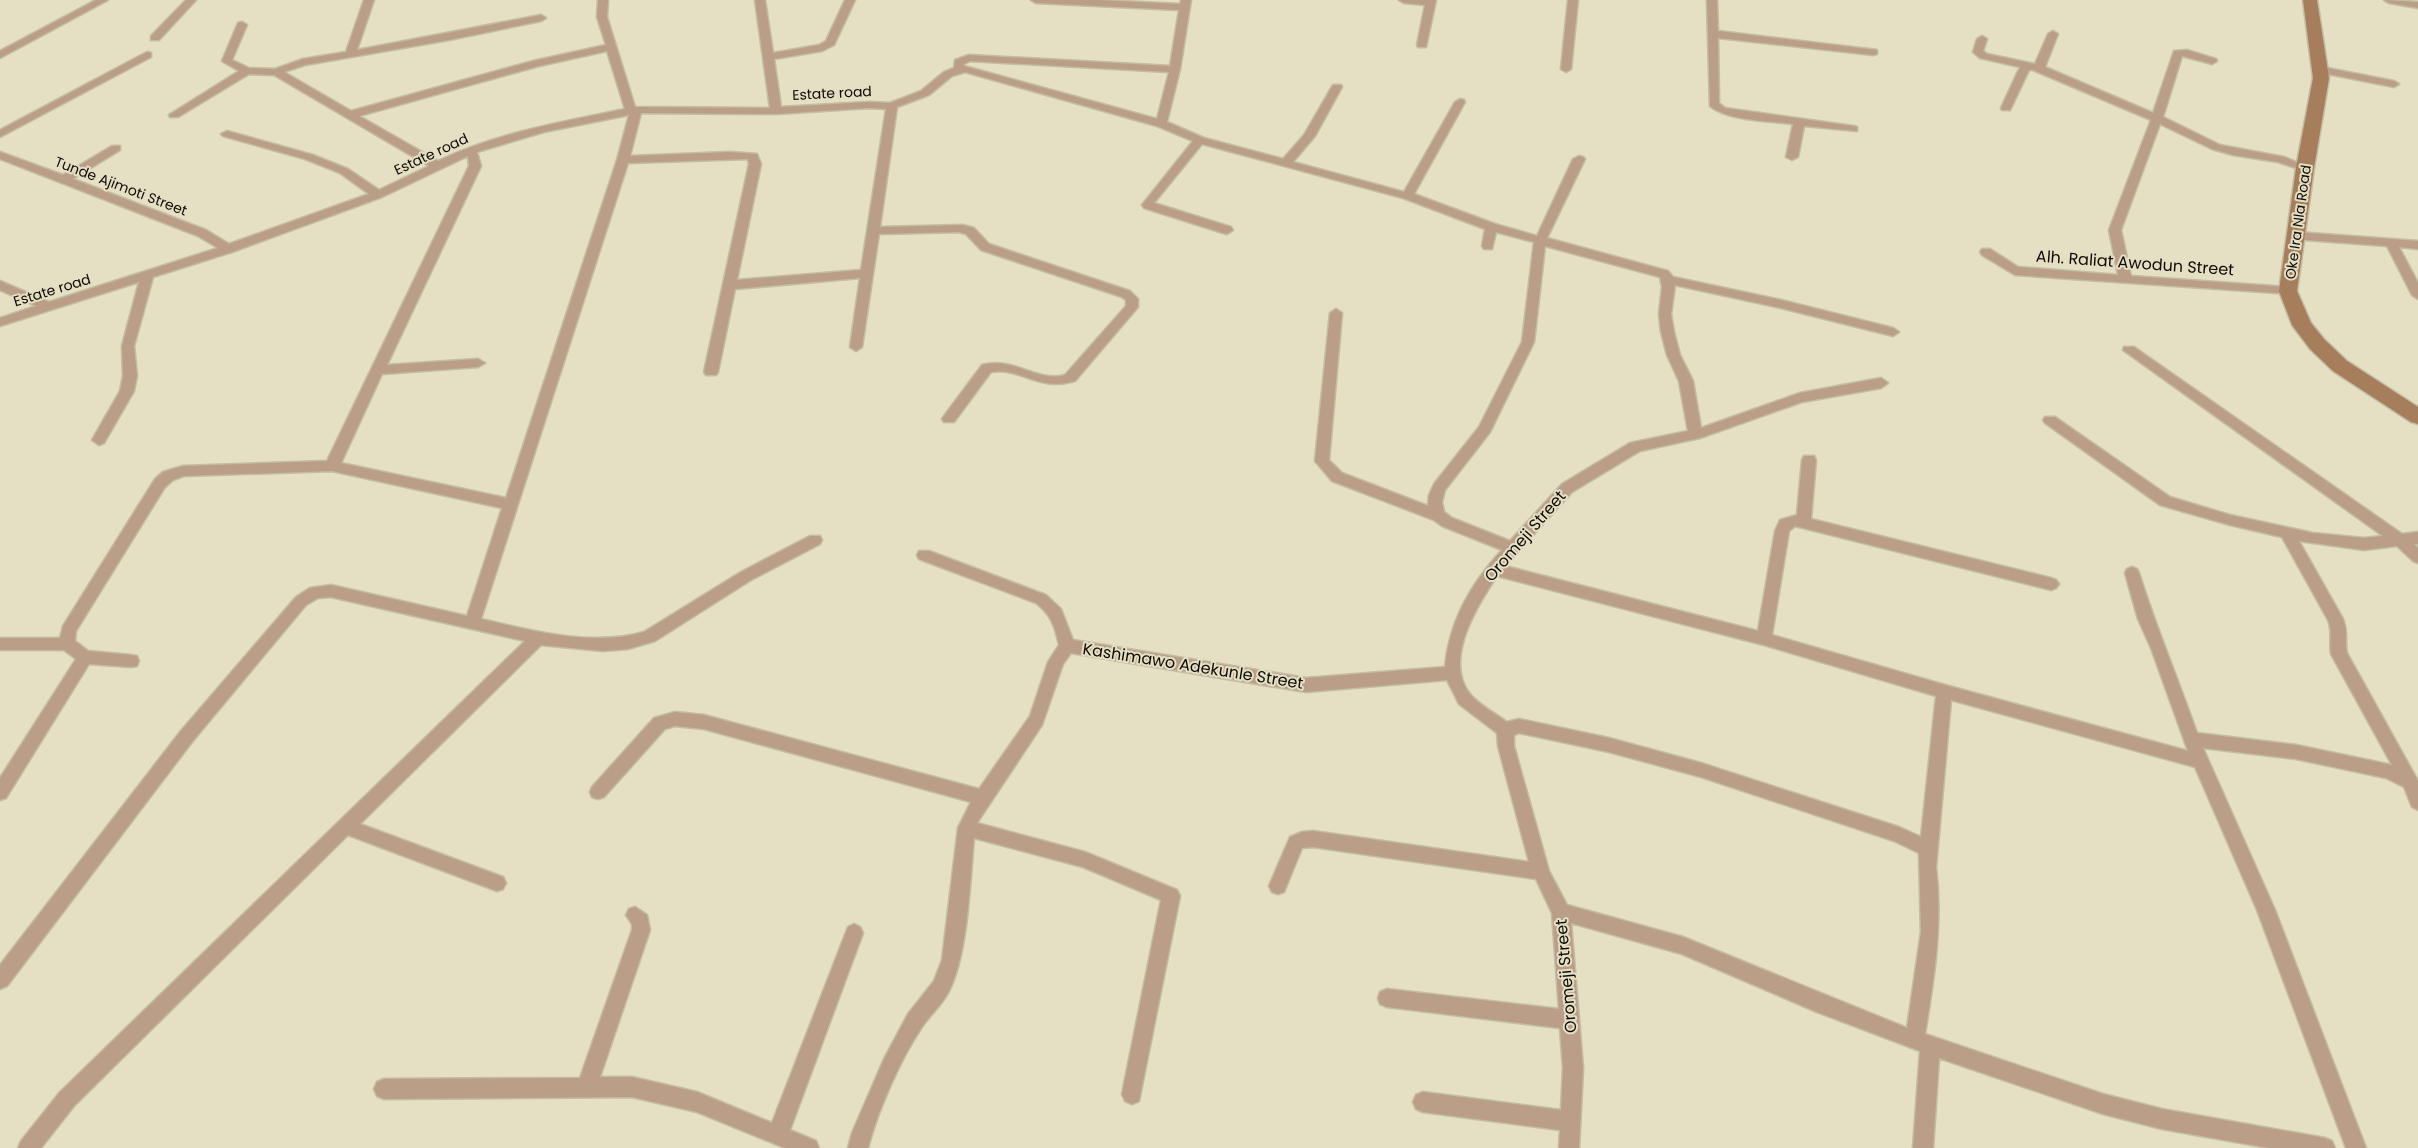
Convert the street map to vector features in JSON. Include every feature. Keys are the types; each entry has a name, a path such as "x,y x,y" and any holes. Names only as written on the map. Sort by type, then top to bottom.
{"street":[{"path":"0,55 103,0"},
{"path":"155,38 191,0"},
{"path":"350,54 369,0"},
{"path":"473,622 623,160 634,111 602,17 603,0"},
{"path":"760,0 776,110"},
{"path":"769,57 822,48 830,43 850,0"},
{"path":"1036,0 1185,3 1175,70 1161,124"},
{"path":"1404,0 1431,1 1422,45"},
{"path":"1566,69 1573,0"},
{"path":"1712,0 1714,104 1732,114 1853,129"},
{"name":"Oke Ira Nla Road","path":"2310,0 2322,70 2305,168 2288,291 2302,325 2340,366 2418,417"},
{"path":"2390,0 2417,5"},
{"path":"242,25 227,56 228,61 246,71 276,72 290,66 541,18"},
{"path":"1713,34 1873,52"},
{"path":"2035,68 2053,34"},
{"path":"1982,39 1980,54 2035,68 2157,119 2216,147 2232,152 2280,159 2305,168"},
{"path":"350,115 537,63 611,47"},
{"path":"2125,278 2115,230 2157,119 2178,53 2187,53 2212,61"},
{"path":"0,134 147,55"},
{"path":"959,69 958,62 969,58 1175,70"},
{"path":"2006,108 2025,68 2035,68"},
{"path":"856,347 892,106 899,101 924,94 953,70 959,69 1161,124 1200,140 1407,196 1491,227 1664,274 1668,280 1669,289 1664,302 1666,317 1675,360 1683,372 1687,385 1695,435"},
{"path":"2322,70 2394,84"},
{"path":"174,115 246,71"},
{"path":"276,72 438,166"},
{"path":"1286,163 1309,136 1337,87"},
{"path":"1407,196 1460,102"},
{"name":"Estate road","path":"0,322 228,249 378,195 471,150 542,129 634,111 776,110 869,105 892,106"},
{"path":"1792,157 1798,123"},
{"path":"227,134 309,157 344,171 378,195"},
{"path":"1200,140 1148,203 1148,206 1227,230"},
{"path":"63,180 116,148"},
{"path":"332,466 474,166 475,159 471,150"},
{"name":"Tunde Ajimoti Street","path":"0,155 202,233 228,249"},
{"path":"623,160 730,155 753,156 755,164 711,372"},
{"path":"1439,516 1434,507 1434,498 1439,488 1485,429 1511,373 1528,342 1540,241 1579,159"},
{"path":"1488,246 1491,227"},
{"path":"873,231 959,228 970,231 980,244 985,247 1126,294 1132,299 1132,307 1070,378 1062,382 1053,382 1005,367 994,366 987,368 950,419"},
{"path":"2296,236 2418,245"},
{"path":"2391,243 2418,295"},
{"name":"Alh. Raliat Awodun Street","path":"1986,252 2015,270 2288,291"},
{"path":"729,285 866,274"},
{"path":"99,440 118,410 127,391 130,376 128,346 147,276"},
{"path":"1668,280 1781,304 1892,332"},
{"path":"0,285 49,307"},
{"path":"1336,313 1322,461 1337,477 1439,516 1447,522 1512,548"},
{"path":"2129,350 2401,541 2418,557"},
{"path":"378,370 478,363"},
{"name":"Oromeji Street","path":"1452,673 1454,643 1470,603 1493,569 1567,488 1635,447 1695,435 1800,398 1881,383"},
{"path":"2050,420 2165,501 2287,533 2340,543 2364,544 2418,538"},
{"path":"1804,521 1809,460"},
{"path":"67,644 68,630 160,483 168,476 182,471 332,466 512,505"},
{"path":"1764,639 1782,531 1785,524 1794,520 2051,584"},
{"path":"2287,533 2335,620 2340,632 2337,643 2339,654 2414,783 2418,802"},
{"path":"0,980 186,737 302,601 315,592 332,591 538,638 603,645 628,643 649,637 746,576 815,540"},
{"path":"924,555 1041,599 1052,606 1059,618 1067,646"},
{"path":"1493,569 1764,639 1945,692 2200,761"},
{"path":"2132,573 2146,619 2159,648 2191,739 2266,910 2356,1148"},
{"path":"28,1148 68,1099 538,638"},
{"path":"0,644 67,644 85,657 131,661"},
{"name":"Kashimawo Adekunle Street","path":"858,1148 862,1133 891,1066 915,1021 942,986 951,960 967,828 971,816 1036,720 1046,699 1059,655 1067,646 1091,648 1306,685 1452,673"},
{"path":"0,793 85,657"},
{"path":"1452,673 1465,699 1505,730 1519,726 1609,745 1701,770 1899,835 1930,850"},
{"path":"1923,1148 1923,1043 1930,936 1930,884 1927,867 1941,710 1945,692"},
{"path":"598,792 660,724 675,719 704,722 983,798"},
{"name":"Oromeji Street","path":"1505,730 1506,746 1541,872 1561,912 1573,1068 1569,1148"},
{"path":"2191,739 2296,752 2389,771 2414,783"},
{"path":"346,826 497,883"},
{"path":"967,828 1085,860 1171,896 1132,1094"},
{"path":"1278,886 1296,844 1302,840 1313,839 1541,872"},
{"path":"1561,912 1683,946 1824,1005 1923,1043 2103,1104 2162,1119 2324,1148"},
{"path":"587,1087 641,930 641,920 635,915"},
{"path":"778,1134 854,933"},
{"path":"1387,998 1570,1020"},
{"path":"384,1089 632,1087 697,1102 809,1148"},
{"path":"1422,1102 1571,1121"}]}
